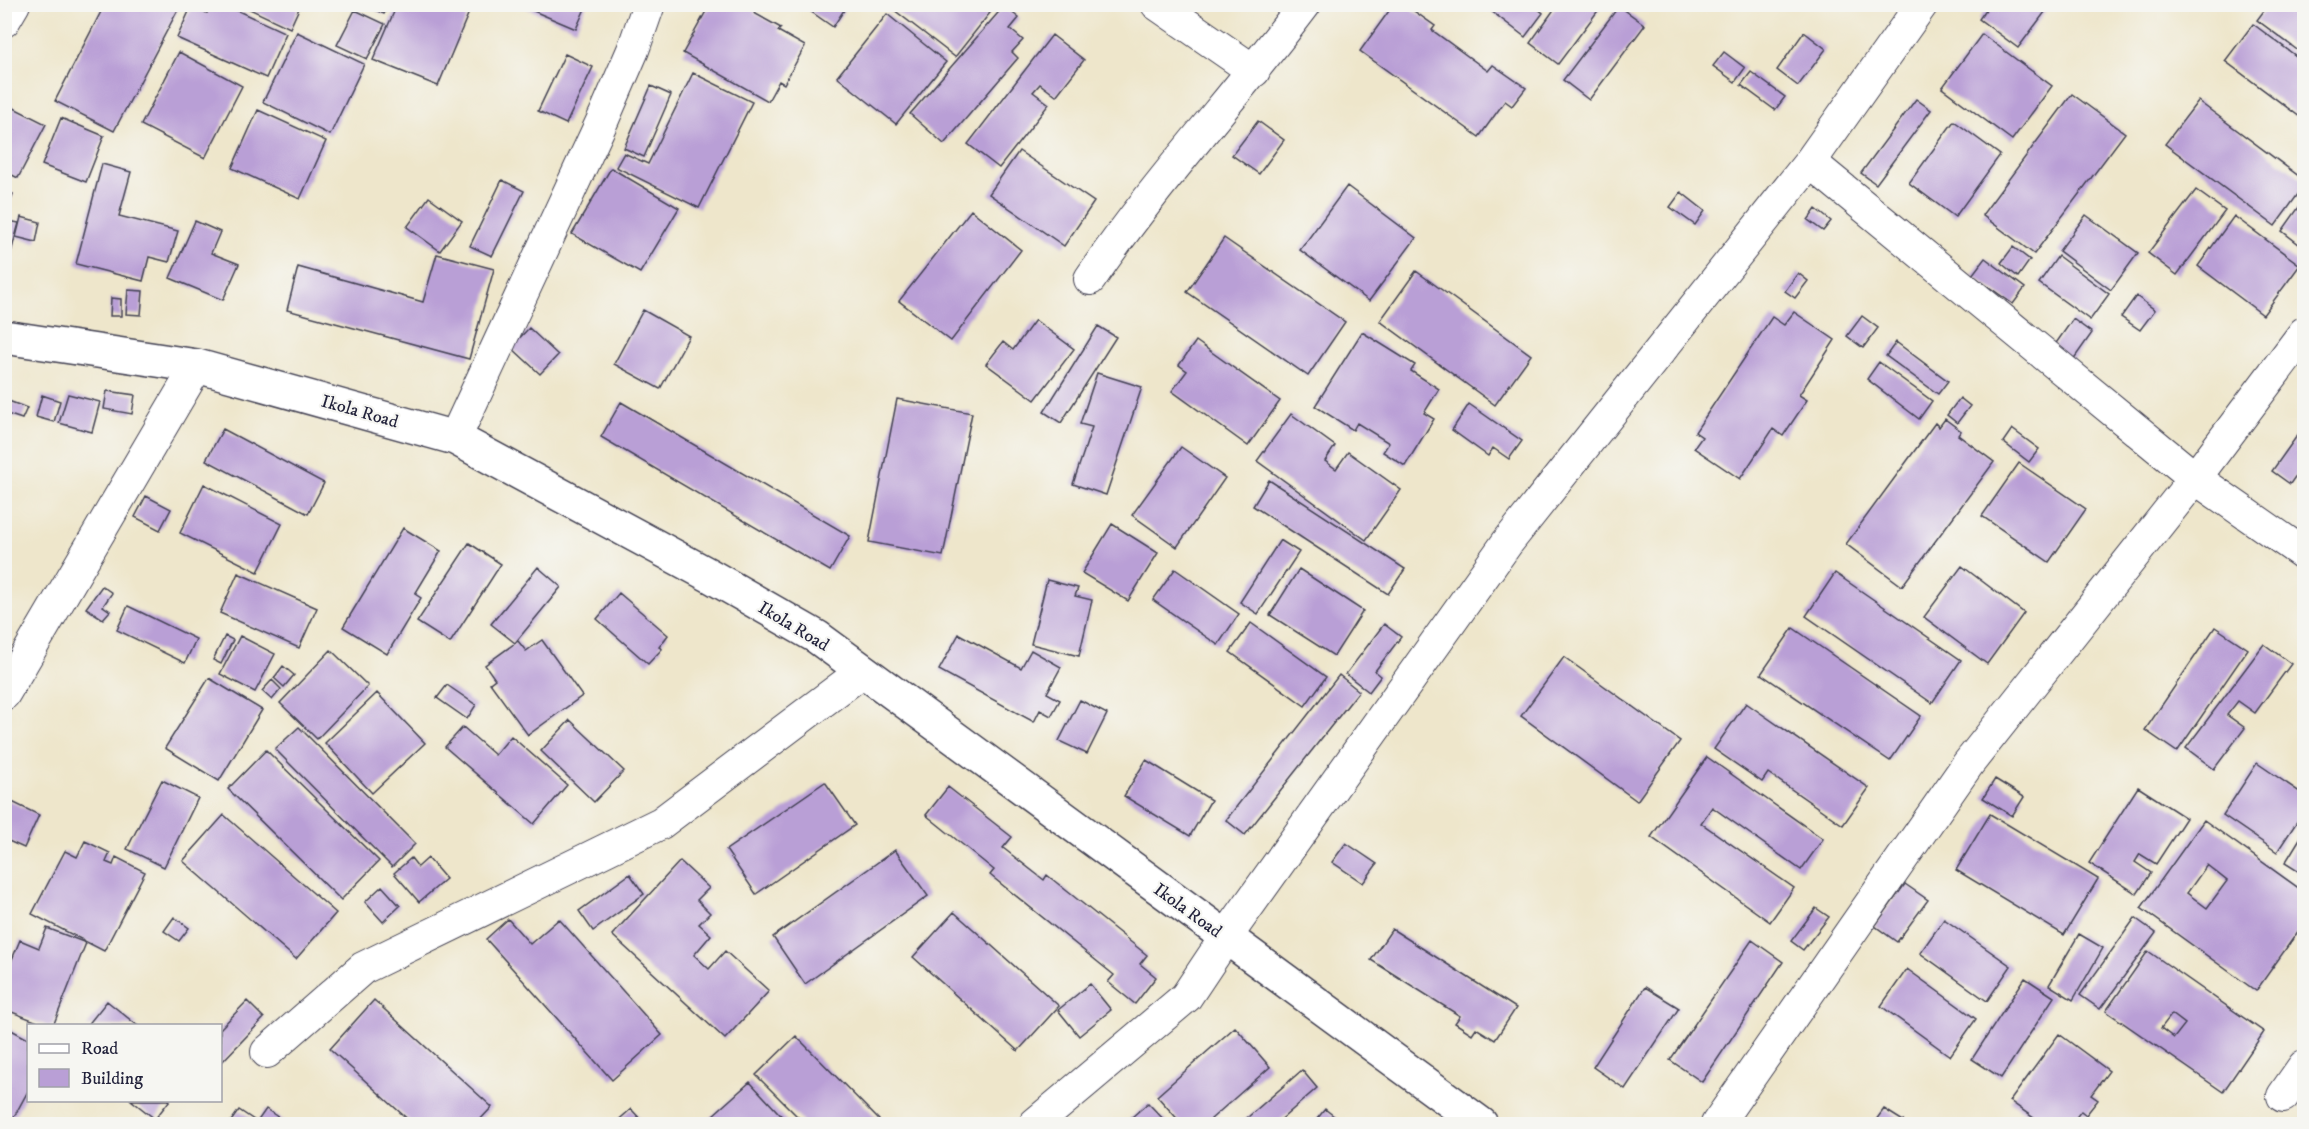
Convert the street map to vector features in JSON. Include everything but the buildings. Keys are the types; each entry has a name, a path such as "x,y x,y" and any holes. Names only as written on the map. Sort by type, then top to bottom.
{"street":[{"path":"4,21 14,4"},
{"path":"455,438 604,117 633,50 649,4"},
{"path":"1157,4 1254,71"},
{"path":"1090,279 1121,232 1254,71 1305,4"},
{"path":"1035,1125 1186,997 1226,937 1507,543 1810,162 1922,4"},
{"path":"1810,162 2195,478 2304,554"},
{"path":"1717,1125 1968,764 2195,478 2304,333"},
{"name":"Ikola Road","path":"4,337 197,366 455,438 709,575 816,637 1476,1123"},
{"path":"4,694 197,366"},
{"path":"267,1052 363,968 662,823 863,671"},
{"path":"2283,1096 2304,1066"}]}
